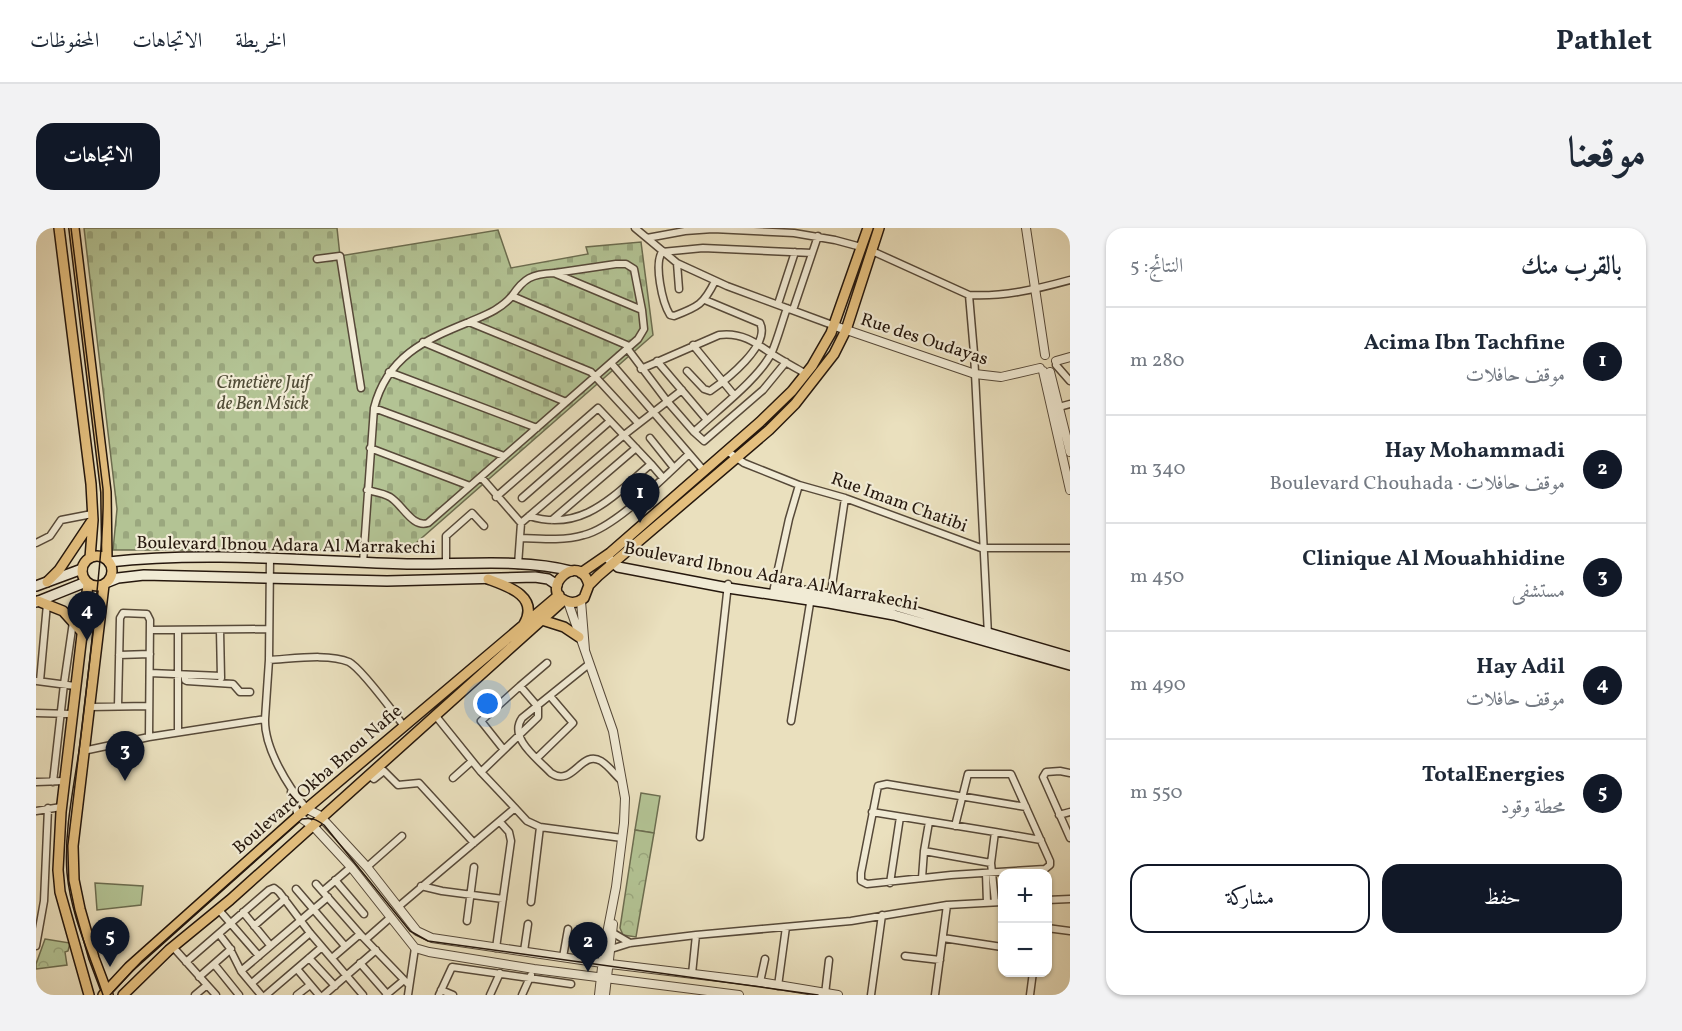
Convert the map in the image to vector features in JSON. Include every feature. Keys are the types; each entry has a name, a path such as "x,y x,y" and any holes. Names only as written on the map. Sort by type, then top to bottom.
{"main road":[{"path":"59,228 84,418 92,517 90,558"},
{"path":"74,228 106,492 108,561 112,575 106,583 83,751 73,846 74,880 94,958 106,993"},
{"path":"589,585 581,573 571,571 562,575 562,596 581,601 587,595 589,585 611,558 776,407 806,374 823,350 835,326 867,228"},
{"path":"581,573 611,558 736,458 795,404 834,354 846,330 879,228"},
{"path":"46,582 59,570 92,517"},
{"path":"89,995 60,892 58,861 61,809 87,583 82,570 90,558 100,557 108,561"},
{"name":"Boulevard Ibnou Adara Al Marrakechi","path":"108,561 270,558 363,563 547,565 571,571"},
{"name":"Boulevard Ibnou Adara Al Marrakechi","path":"611,558 618,567 728,586 830,599 1070,657"},
{"path":"36,586 82,570"},
{"name":"Boulevard Ibnou Adara Al Marrakechi","path":"106,583 118,578 144,575 387,581 535,577 548,579 562,596"},
{"path":"488,579 510,587 523,596 528,616 522,626"},
{"path":"40,602 87,583 96,586 106,583"},
{"name":"Boulevard Okba Bnou Nafie","path":"128,993 173,947 219,910 368,775 382,768 435,715 542,620 562,596"},
{"name":"Boulevard Okba Bnou Nafie","path":"106,993 129,967 298,816 522,626 562,596"},
{"path":"40,602 63,612 81,631"},
{"path":"542,620 564,627 579,637"},
{"name":"Boulevard Ibnou Adara Al Marrakechi","path":"988,637 1070,665"}],"street":[{"path":"635,228 677,263 715,281 835,326"},
{"path":"1026,228 1045,355"},
{"path":"647,238 685,231 713,230 794,233 818,236 861,247"},
{"path":"694,432 754,375 772,353 818,236"},
{"path":"662,252 703,248 812,254"},
{"path":"872,251 969,295 1034,290 1070,280"},
{"path":"662,252 657,266 668,313 674,316 705,300 715,281"},
{"path":"778,304 795,252"},
{"path":"317,259 340,256 361,388"},
{"path":"677,263 680,289"},
{"path":"363,563 367,490 374,408 389,372 423,342 493,312 506,304 524,280 544,273 616,264 630,265 634,269 644,329 638,339 429,522 424,524 416,522 393,499 367,490"},
{"path":"554,273 642,310"},
{"path":"969,295 988,637"},
{"path":"512,296 628,347 641,369 667,401 694,432 705,440 763,390 786,362"},
{"path":"687,371 708,391 741,367 758,342 762,327 760,323 705,300"},
{"path":"468,322 585,368 596,376 638,423"},
{"name":"Rue des Oudayas","path":"835,326 975,374 1001,377 1045,370"},
{"path":"641,369 719,334 728,333 758,342 806,374"},
{"path":"423,342 566,402"},
{"path":"693,345 734,395"},
{"path":"1070,381 1051,355 1045,355 1039,362 1045,370 1059,407 1070,452"},
{"path":"1045,370 1070,357"},
{"path":"657,361 707,420"},
{"path":"611,363 704,471"},
{"path":"1045,370 1070,490"},
{"path":"389,372 537,428"},
{"path":"518,565 521,524 638,423 682,390"},
{"path":"1059,407 1070,404"},
{"path":"374,408 504,456"},
{"path":"496,496 597,409 600,409 663,478"},
{"path":"522,498 610,421"},
{"path":"650,438 674,468"},
{"path":"370,448 470,486"},
{"path":"552,520 636,448"},
{"name":"Rue Imam Chatibi","path":"727,452 756,468 799,485 845,498 984,549 1070,548"},
{"path":"520,538 567,538 594,532 607,525 689,454"},
{"path":"530,516 567,520 593,511 651,464"},
{"path":"481,477 521,524"},
{"path":"773,591 799,485"},
{"path":"830,599 845,498"},
{"path":"446,564 446,536 472,513 484,526"},
{"path":"36,543 50,536 61,520 92,517"},
{"path":"270,558 269,660 265,719 270,743 290,788 298,816 314,826 351,867 415,948 534,969 739,995"},
{"path":"700,837 728,586"},
{"path":"562,596 585,651 613,731 623,782 625,811 622,838 604,977 599,995"},
{"path":"791,721 811,596"},
{"path":"581,601 585,651"},
{"path":"40,602 38,681 75,686"},
{"path":"118,706 120,618 123,613 147,614 150,620 149,737"},
{"path":"53,782 73,621"},
{"path":"150,630 269,629"},
{"path":"220,630 221,679"},
{"path":"178,631 181,675 178,732"},
{"path":"119,655 150,654"},
{"path":"269,660 328,658 348,662 360,672 404,726"},
{"path":"504,750 481,721 547,663"},
{"path":"589,664 520,721 519,736 551,773 561,778 585,762 595,759 601,761 623,782"},
{"path":"150,673 221,679 235,684 240,692 249,692"},
{"path":"481,771 537,719 538,707 520,686"},
{"path":"537,758 573,723 550,696"},
{"path":"89,707 149,706"},
{"path":"36,713 72,714"},
{"path":"435,715 472,761 527,821 540,827 622,838"},
{"path":"83,751 149,737 265,719"},
{"path":"453,778 472,761"},
{"path":"382,768 398,785 419,783 474,843"},
{"path":"1070,773 1046,772 1043,777 1070,838"},
{"path":"955,826 960,797 968,774 1011,774 1026,807 1041,840 1050,861 1048,868 922,878 890,883 867,884 861,881 878,786 881,785 960,797 1026,807"},
{"path":"36,782 64,781"},
{"path":"290,788 307,809 322,818 367,867 417,931 426,936 496,948 760,982 838,995"},
{"path":"398,907 515,808"},
{"path":"36,946 44,901 43,810 61,809"},
{"path":"872,812 1041,840"},
{"path":"1059,815 1070,812"},
{"path":"890,883 900,817"},
{"path":"496,948 511,836 500,822"},
{"path":"922,878 928,822"},
{"path":"531,902 540,827"},
{"path":"987,903 995,832"},
{"path":"367,867 402,836"},
{"path":"924,851 991,863"},
{"path":"36,858 45,858"},
{"path":"241,971 314,909 335,880 351,867"},
{"path":"467,921 474,867"},
{"path":"989,873 998,899"},
{"path":"335,880 364,914"},
{"path":"316,884 409,985"},
{"path":"421,886 442,891 503,898"},
{"path":"186,962 271,888 277,889 310,933 363,995"},
{"path":"296,889 345,946"},
{"path":"254,926 285,899"},
{"path":"1052,900 1070,899"},
{"path":"611,949 630,943 851,921 947,905 998,902"},
{"path":"935,995 947,905"},
{"path":"606,963 611,949 614,908"},
{"path":"219,910 259,956"},
{"path":"243,912 270,945"},
{"path":"872,995 882,915"},
{"path":"366,939 391,917"},
{"path":"524,951 528,924"},
{"path":"778,986 786,927"},
{"path":"563,957 568,929"},
{"path":"1052,929 1070,932"},
{"path":"252,983 310,933"},
{"path":"613,933 630,943"},
{"path":"219,934 231,949 241,971 261,995"},
{"path":"332,958 360,934"},
{"path":"692,974 696,935"},
{"path":"943,938 998,946"},
{"path":"173,947 215,994"},
{"path":"266,995 322,947"},
{"path":"408,995 415,948"},
{"path":"199,977 231,949"},
{"path":"324,995 376,950"},
{"path":"905,956 940,960"},
{"path":"309,958 334,986"},
{"path":"760,982 765,958"},
{"path":"825,994 829,960"},
{"path":"360,963 386,995 404,980"},
{"path":"214,964 239,995"},
{"path":"453,995 440,992 452,967 571,984"},
{"path":"297,969 319,995"},
{"path":"522,995 534,969"},
{"path":"490,995 500,973"},
{"path":"604,977 604,995"},
{"path":"1030,995 1032,977"},
{"path":"195,995 207,985"},
{"path":"297,995 310,985"},
{"path":"674,995 676,986"}],"green space":[{"name":"Cimetière Juif de Ben M'sick","path":"84,228 337,228 340,256 498,230 511,268 588,254 586,247 641,242 653,335 408,550 113,550 117,509"},
{"path":"641,793 660,796 654,833 635,830"},
{"path":"635,830 654,833 636,937 623,935 620,928"},
{"path":"95,883 143,886 141,905 97,910"},
{"path":"45,939 70,943 68,951 65,952 67,965 36,969"}],"tram line":[{"path":"71,228 103,504 101,550 66,858 72,905 103,995"},
{"path":"110,995 142,961 302,819 309,818 324,825 410,931 428,941 818,995"}],"place":[{"name":"Acima Ibn Tachfine","path":"640,523"},
{"name":"Hay Adil","path":"87,641"},
{"name":"Clinique Al Mouahhidine","path":"125,781"},
{"name":"TotalEnergies","path":"110,967"},
{"name":"Hay Mohammadi","path":"588,972"}]}
